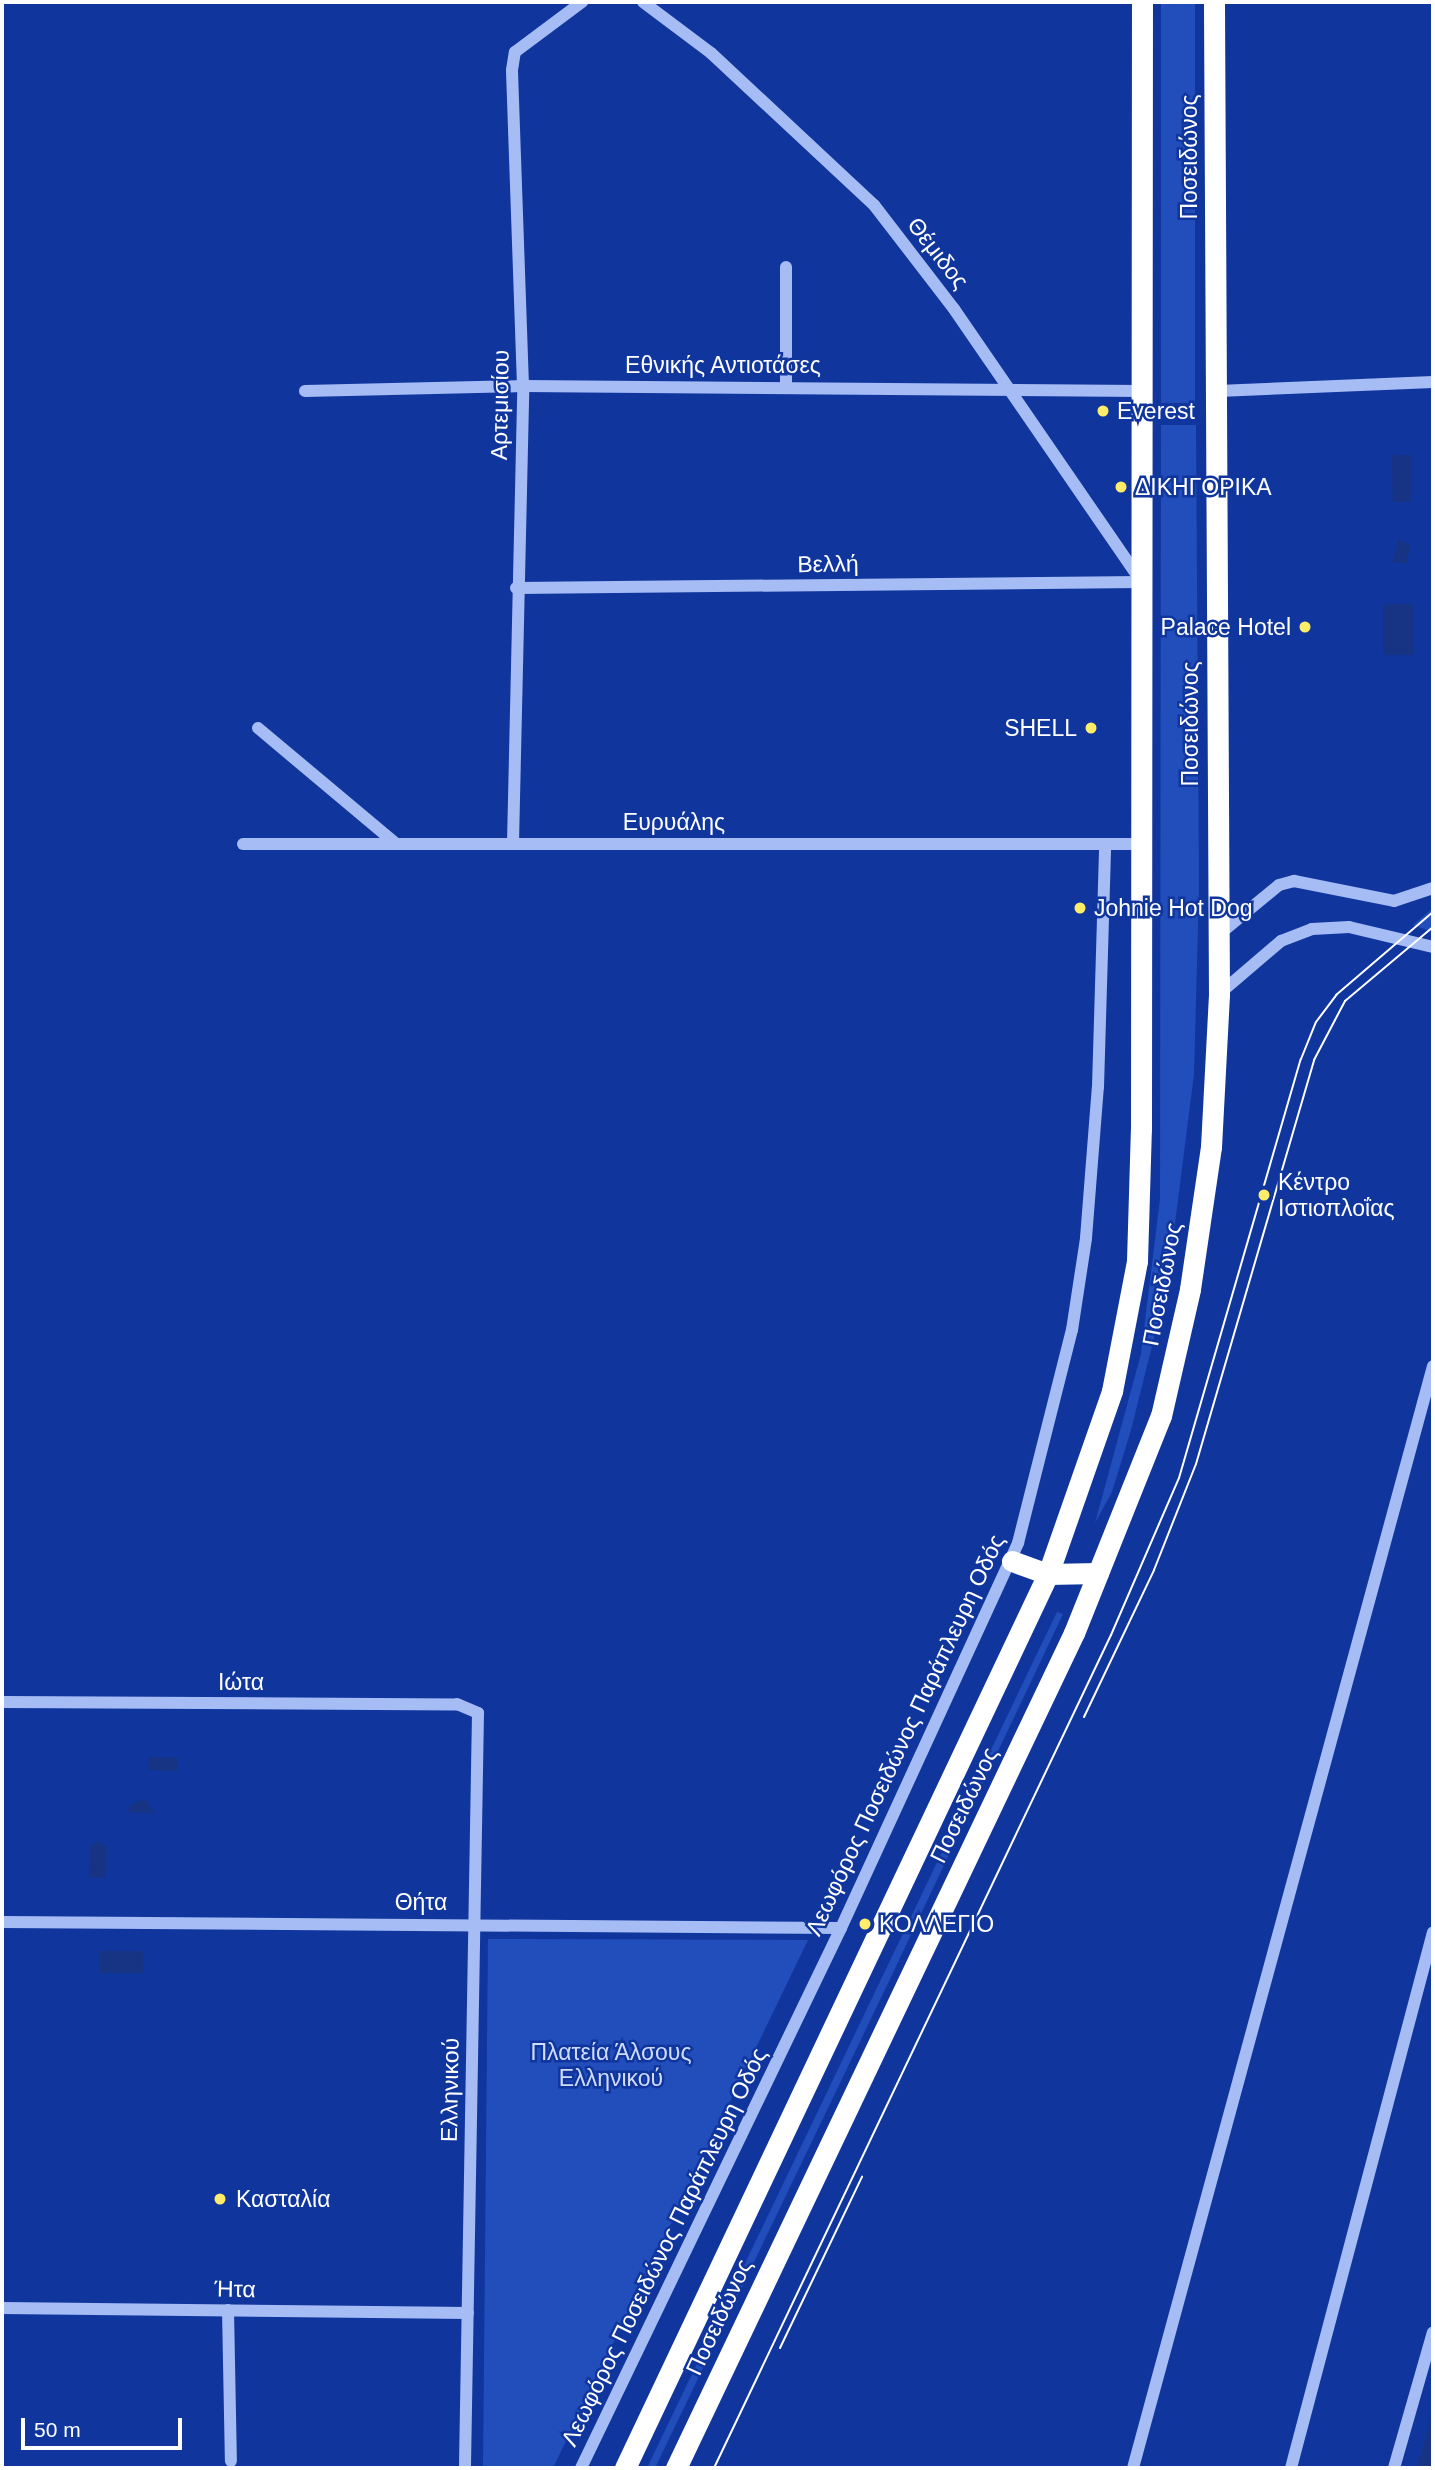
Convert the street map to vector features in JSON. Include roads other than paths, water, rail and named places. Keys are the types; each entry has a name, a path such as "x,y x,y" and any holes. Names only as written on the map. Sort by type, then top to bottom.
{"highway":[{"name":"Ποσειδώνος","path":"625,2468 1048,1574 1112,1391 1137,1261 1141,844 1142,2"},
{"name":"Ποσειδώνος","path":"676,2468 1049,1690 1161,1416 1190,1289 1211,1147 1219,995 1214,2"},
{"path":"1012,1561 1048,1574 1098,1573"}],"street":[{"name":"Αρτεμισίου","path":"513,843 516,588 523,386 515,52 582,2"},
{"name":"Θέμιδος","path":"643,2 712,53 874,205 954,309 1005,388 1141,582"},
{"path":"786,267 786,386"},
{"path":"1218,391 1433,382"},
{"name":"Εθνικής Αντιοτάσες","path":"305,391 523,386 786,386 1141,391"},
{"name":"Βελλή","path":"516,588 1141,582"},
{"path":"258,728 396,844"},
{"name":"Ευρυάλης","path":"243,844 1141,844"},
{"name":"Λεωφόρος Ποσειδώνος Παράπλευρη Οδός","path":"581,2468 841,1928 1012,1561 1072,1330 1086,1238 1098,1087 1105,845"},
{"path":"1217,936 1279,885 1294,881 1394,901 1433,888"},
{"path":"1219,995 1281,941 1312,929 1349,927 1433,947"},
{"path":"1133,2468 1433,1366"},
{"name":"Ιώτα","path":"2,1702 457,1704 478,1713"},
{"name":"Ελληνικού","path":"465,2468 478,1713"},
{"name":"Θήτα","path":"2,1922 475,1923 841,1928"},
{"path":"1291,2468 1433,1932"},
{"name":"Ήτα","path":"2,2308 468,2313"},
{"path":"228,2310 231,2461"},
{"path":"1394,2468 1433,2332"}],"tram line":[{"path":"714,2468 1111,1635 1179,1478 1301,1059 1316,1022 1336,995 1433,912"},
{"path":"1084,1717 1154,1570 1196,1464 1314,1060 1345,1001 1433,927"},
{"path":"780,2348 862,2177"}],"place":[{"name":"Everest","path":"1103,411"},
{"name":"ΔΙΚΗΓΟΡΙΚΑ","path":"1121,487"},
{"name":"Palace Hotel","path":"1305,627"},
{"name":"SHELL","path":"1091,728"},
{"name":"Johnie Hot Dog","path":"1080,908"},
{"name":"Κέντρο Ιστιοπλοΐας","path":"1264,1195"},
{"name":"ΚΟΛΛΕΓΙΟ","path":"865,1924"},
{"name":"Κασταλία","path":"220,2199"}],"park label":[{"name":"Πλατεία Άλσους Ελληνικού","path":"611,2065"}]}
